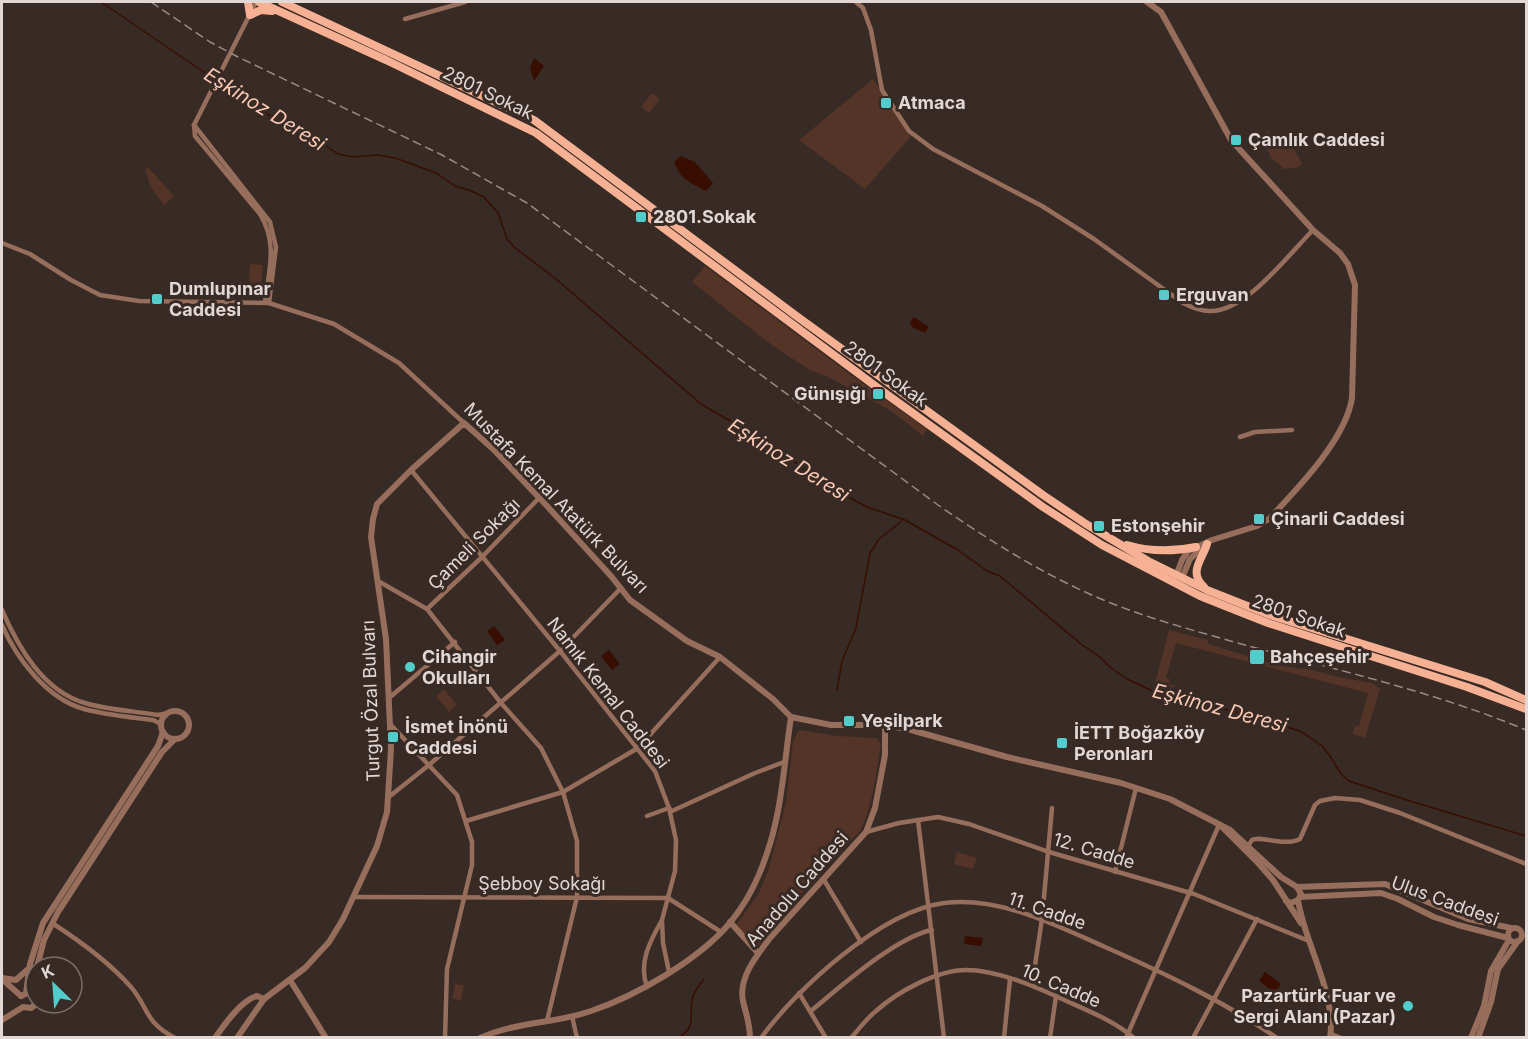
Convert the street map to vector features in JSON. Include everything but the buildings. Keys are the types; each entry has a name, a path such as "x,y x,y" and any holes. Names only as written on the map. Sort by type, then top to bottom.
{"main road":[{"path":"248,2 248,19"},
{"name":"2801 Sokak","path":"258,2 436,84 546,140 869,382 1043,507 1102,545 1178,580 1270,615 1485,682 1527,700"},
{"name":"2801 Sokak","path":"282,2 534,120 1043,495 1200,596 1268,623 1467,687 1527,709"},
{"path":"248,19 264,9 289,19 302,21"},
{"path":"1113,540 1155,551 1196,547"},
{"path":"1207,590 1200,583 1196,567 1209,542"}],"street":[{"path":"2,243 30,254 100,295 139,301 267,303 276,247 270,222 194,125 258,2"},
{"path":"405,19 465,2"},
{"path":"856,2 863,8 871,30 882,90 909,131 933,149 1042,206 1195,309 1211,312 1243,301 1313,230"},
{"path":"1148,2 1161,12 1231,140 1313,230 1340,253 1348,264 1355,285 1350,410 1341,432 1269,519 1236,534 1196,547 1184,555 1178,580"},
{"name":"Mustafa Kemal Atatürk Bulvarı","path":"267,303 334,324 399,363 493,449 630,600 687,641 720,657 773,699 791,717"},
{"name":"Turgut Özal Bulvarı","path":"238,1037 264,999 322,952 336,932 354,897 381,837 390,796 390,723 386,639 371,537 377,504 464,423"},
{"path":"1240,437 1255,432 1292,430"},
{"name":"Namık Kemal Caddesi","path":"411,470 655,771 669,808 676,840 675,871 662,920 663,943 669,972"},
{"name":"Çameli Sokağı","path":"427,609 539,498"},
{"path":"1178,580 1194,555 1209,542"},
{"path":"378,581 427,609 501,703 541,748 563,792 577,841 577,897 547,1021"},
{"path":"390,796 560,651 621,588"},
{"path":"2,610 12,633 28,658 42,676 63,692 84,703 158,715 178,711 188,719 187,733 175,739 162,752 52,923 38,955"},
{"path":"2,625 6,636 24,662 39,680 60,698 82,708 153,720 161,724"},
{"path":"389,698 455,642"},
{"path":"466,821 563,792 638,748 720,657"},
{"path":"36,955 41,928 48,914 158,746 163,732 162,720 168,712"},
{"path":"480,1038 507,1027 572,1016 606,1006 647,987 721,932 753,887 767,856 776,818 791,717 831,725 885,725 911,730 1007,758 1136,788 1170,799 1219,825 1226,834 1300,891 1299,899 1304,926 1322,981 1329,1011 1331,1036 1341,1038"},
{"path":"390,723 458,795 472,842 472,865 447,969 445,1038"},
{"name":"Anadolu Caddesi","path":"750,1038 748,1014 742,989 745,977 758,953 866,832 875,808 885,755 885,725"},
{"path":"163,732 175,739"},
{"path":"647,816 669,808 672,811 784,762"},
{"path":"1115,872 1136,788"},
{"path":"1247,848 1252,840 1257,839 1280,843 1296,841 1303,835 1315,805 1320,801 1335,798 1360,800 1400,813 1527,864"},
{"path":"1032,985 1042,919 1052,807"},
{"name":"12. Cadde","path":"866,832 898,823 938,817 969,824 1049,852 1191,893 1310,941"},
{"path":"918,820 944,1038"},
{"path":"1128,1035 1219,825"},
{"path":"1247,848 1273,880 1304,926"},
{"path":"824,880 861,942"},
{"name":"Ulus Caddesi","path":"1295,886 1385,884 1468,919 1523,930 1522,939 1514,942 1458,925 1381,893 1299,899"},
{"path":"1285,899 1286,888 1295,886"},
{"name":"Şebboy Sokağı","path":"354,897 668,898"},
{"path":"668,898 721,932"},
{"path":"1285,899 1291,903 1299,899"},
{"name":"11. Cadde","path":"760,1038 799,993 861,942 901,918 929,906 952,903 975,904 1020,912 1042,919 1157,970 1245,1016 1277,1038"},
{"path":"1193,1038 1257,919"},
{"path":"647,987 643,966 651,940 662,920"},
{"path":"730,922 758,953"},
{"path":"52,923 84,944 120,975 133,989 148,1016 162,1031 175,1038"},
{"name":"Ulus Caddesi","path":"1509,939 1508,931 1511,928"},
{"path":"811,1011 871,963 920,932 932,930"},
{"path":"1471,1038 1484,1006 1491,971 1509,939"},
{"path":"1478,1038 1491,1002 1498,969 1522,939"},
{"name":"10. Cadde","path":"851,1038 874,1012 897,994 937,976 966,970 1032,985 1096,1015 1134,1038"},
{"path":"2,978 11,980 24,975"},
{"path":"2,978 23,994 20,1001 23,1007 2,1020"},
{"path":"1004,1038 1010,979"},
{"path":"290,980 326,1038"},
{"path":"799,993 826,1038"},
{"path":"215,1038 230,1017 251,998 257,996 264,999"},
{"path":"1050,1038 1056,996"},
{"path":"572,1016 577,1038"},
{"path":"507,1027 508,1038"}],"shaded area":[{"path":"534,58 544,66 534,81 530,68"},
{"path":"873,79 911,136 865,189 799,140"},
{"path":"652,93 660,99 649,113 641,107"},
{"path":"1268,131 1283,147 1290,142 1302,164 1298,167 1284,169 1269,156 1271,155 1258,139"},
{"path":"680,156 695,162 713,183 706,191 686,180 680,173 674,162"},
{"path":"148,167 174,196 164,205 151,187 145,170"},
{"path":"250,264 263,265 261,285 249,285"},
{"path":"705,266 927,429 923,436 890,410 810,370 773,346 692,282"},
{"path":"914,317 929,327 925,333 912,327 910,322"},
{"path":"494,626 505,640 497,645 487,631"},
{"path":"1169,630 1208,640 1208,644 1277,665 1304,668 1372,683 1380,689 1365,738 1347,732 1353,733 1355,726 1359,726 1368,693 1176,643 1166,678 1170,679 1169,684 1175,686 1174,688 1155,683"},
{"path":"609,650 620,664 613,671 601,656"},
{"path":"444,689 457,705 449,712 436,696"},
{"path":"800,730 838,736 877,738 881,744 874,789 860,831 778,919 758,947 736,925 759,893 768,871 786,803 793,742"},
{"path":"957,852 977,858 973,869 954,864"},
{"path":"965,936 983,938 981,946 964,944"},
{"path":"1265,972 1281,984 1275,993 1259,981"},
{"path":"455,984 464,985 461,1000 452,999"}],"waterway":[{"name":"Eşkinoz Deresi","path":"101,2 214,79"},
{"name":"Eşkinoz Deresi","path":"218,82 278,121 338,154 353,157 377,155 395,158 436,173 455,186 484,197 498,213 507,239 514,247 556,279 701,404 732,422 752,440 801,466 814,479 867,507 905,520 958,550 987,571 1000,576 1127,679 1161,695 1179,695 1198,703 1254,716 1302,732 1322,746 1341,774 1349,781 1526,836"},
{"path":"837,690 842,661 856,628 870,553 879,539 902,521"},
{"path":"678,1038 688,1030 693,997 704,979"}],"railway":[{"path":"151,2 210,42 238,57 442,155 527,203 938,505 1049,574 1097,597 1149,617 1419,692 1526,730"}],"place":[{"name":"Atmaca","path":"886,103"},
{"name":"Çamlık Caddesi","path":"1236,140"},
{"name":"2801.Sokak","path":"641,217"},
{"name":"Erguvan","path":"1164,295"},
{"name":"Dumlupınar Caddesi","path":"157,299"},
{"name":"Günışığı","path":"878,394"},
{"name":"Çinarli Caddesi","path":"1259,519"},
{"name":"Estonşehir","path":"1099,526"},
{"name":"Bahçeşehir","path":"1257,657"},
{"name":"Cihangir Okulları","path":"410,667"},
{"name":"Yeşilpark","path":"849,721"},
{"name":"İsmet İnönü Caddesi","path":"393,737"},
{"name":"İETT Boğazköy Peronları","path":"1062,743"},
{"name":"Pazartürk Fuar ve Sergi Alanı (Pazar)","path":"1408,1006"}]}
